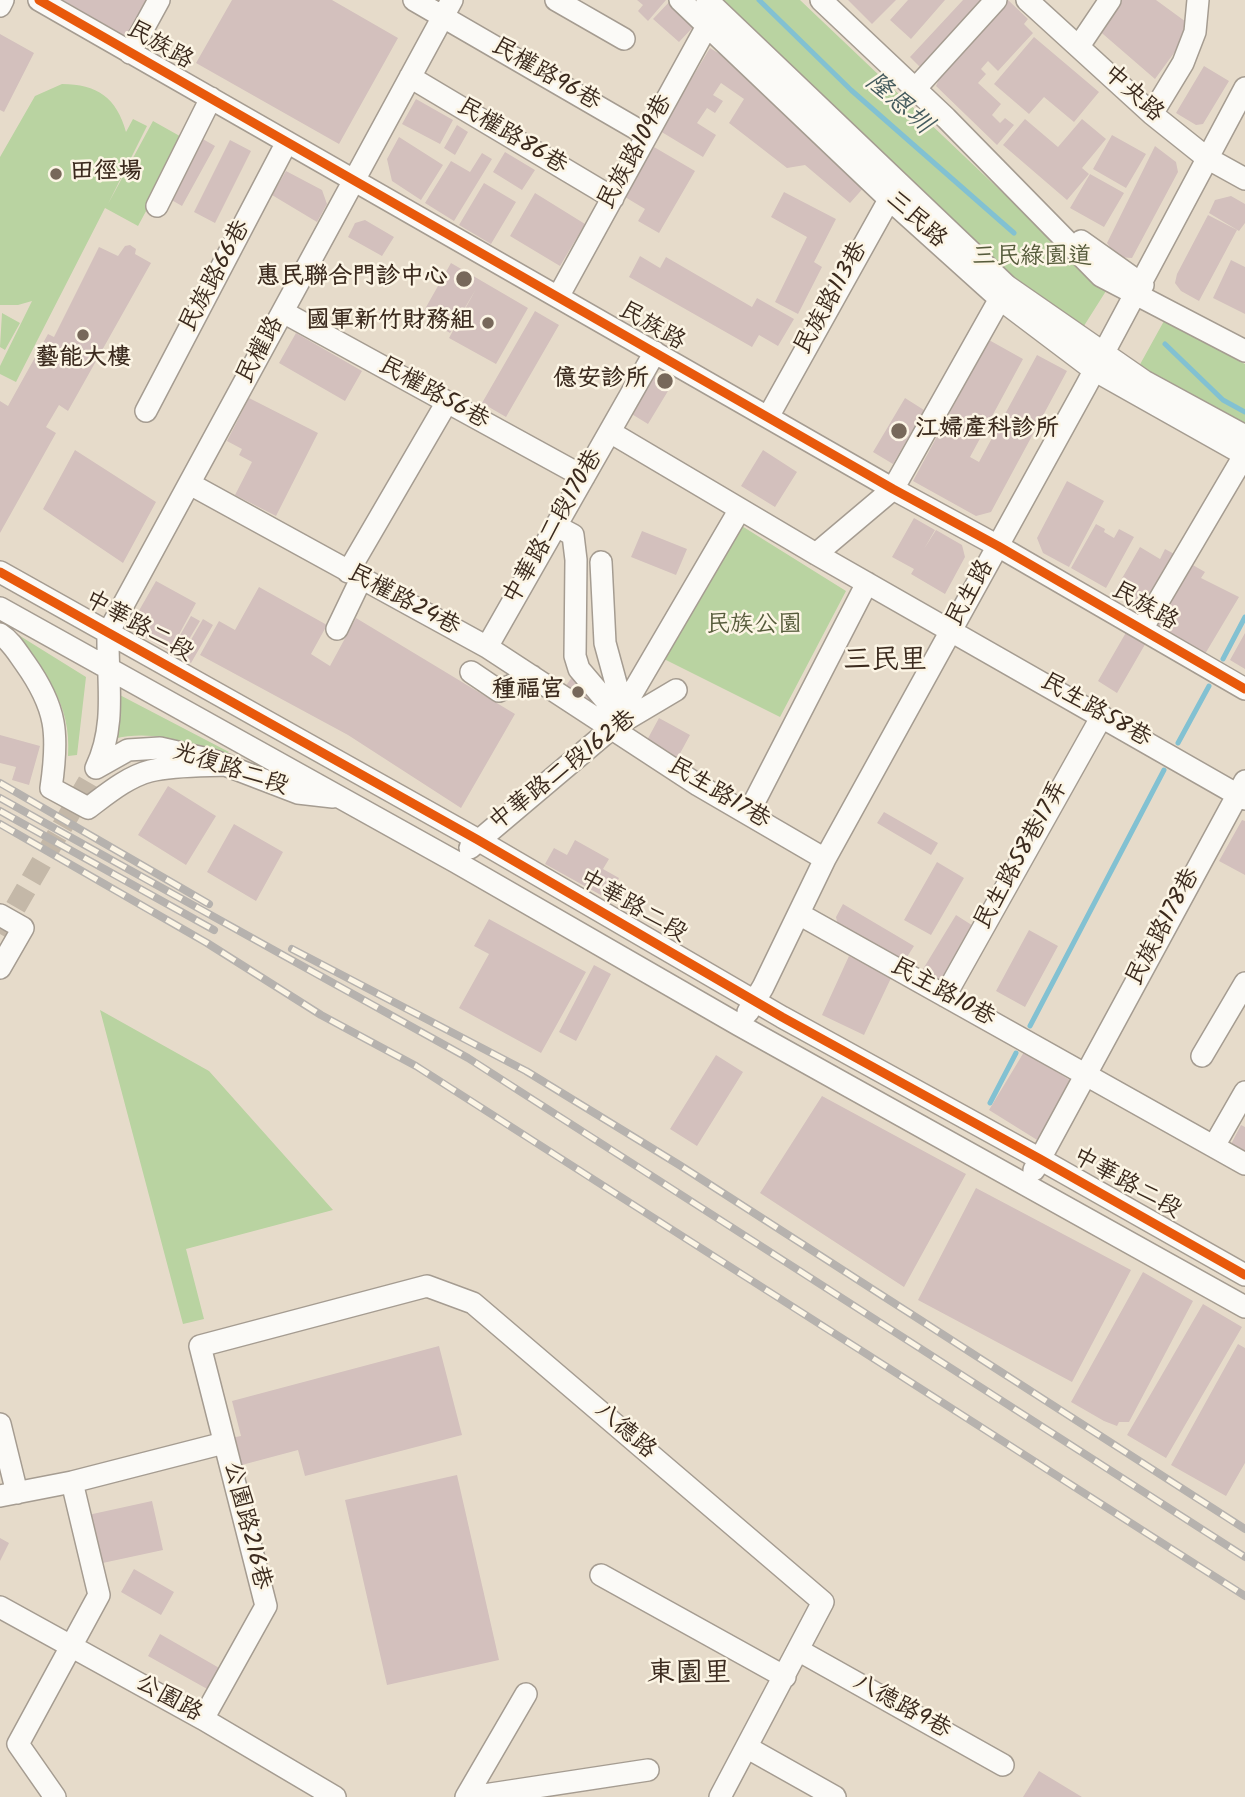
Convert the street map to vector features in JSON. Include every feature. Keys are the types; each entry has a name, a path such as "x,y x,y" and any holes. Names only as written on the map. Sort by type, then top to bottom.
{"street":[{"path":"0,6 3,0"},
{"name":"民族路","path":"38,0 893,489 998,545 1245,689"},
{"path":"130,53 159,0"},
{"name":"民權路96巷","path":"414,0 448,8 647,135"},
{"path":"556,0 624,38"},
{"name":"三民路","path":"680,0 710,12 1004,293 1098,361 1245,455"},
{"path":"821,0 918,85"},
{"path":"835,0 1101,276 1138,289 1245,337"},
{"path":"918,85 996,0"},
{"name":"中央路","path":"1027,0 1152,114 1207,158 1245,179"},
{"path":"1079,46 1110,0"},
{"path":"1152,114 1184,62 1195,32 1198,0"},
{"name":"民權路","path":"107,669 108,633 448,8"},
{"name":"民族路109巷","path":"558,297 647,135 710,12"},
{"name":"民權路86巷","path":"410,77 613,198"},
{"name":"民生路","path":"739,1025 755,1002 825,859 1138,289 1245,88"},
{"path":"156,206 211,99"},
{"name":"民族路66巷","path":"146,411 287,142"},
{"name":"民族路113巷","path":"768,416 894,190"},
{"path":"1138,289 1245,351"},
{"path":"816,554 893,489 1004,293"},
{"name":"民權路56巷","path":"283,312 584,477"},
{"path":"610,432 655,352"},
{"name":"三民路","path":"1098,361 1144,381 1245,436"},
{"path":"337,629 354,576 447,402"},
{"name":"中華路二段170巷","path":"487,647 610,432 867,583"},
{"path":"1142,629 1245,455"},
{"name":"民權路24巷","path":"190,484 487,647 532,676 618,718"},
{"path":"618,718 740,509"},
{"path":"556,526 573,535 576,560 575,656 579,669 618,718"},
{"path":"601,562 605,643 618,718"},
{"name":"中華路二段","path":"0,572 478,840 755,1002 1245,1275"},
{"path":"748,814 867,583"},
{"name":"民生路58巷","path":"867,583 1101,716 1243,792"},
{"name":"中華路二段","path":"0,608 1245,1307"},
{"path":"0,634 8,639 36,679 53,714 57,750 51,788 88,807 118,786 149,771 227,765"},
{"name":"光復路二段","path":"107,669 109,726 105,750 96,768 128,750 177,750 227,765 298,793 344,799"},
{"path":"471,673 499,691 532,676"},
{"name":"中華路二段162巷","path":"456,862 618,718 671,693 639,681"},
{"name":"民生路58巷17弄","path":"945,996 1101,716"},
{"name":"民生路17巷","path":"618,718 698,785 825,859"},
{"name":"民族路178巷","path":"1026,1185 1243,792"},
{"name":"民主路10巷","path":"799,914 1086,1075"},
{"path":"0,915 23,928 0,968"},
{"path":"1202,1056 1245,983"},
{"path":"1086,1075 1245,1164"},
{"path":"1214,1146 1245,1092"},
{"name":"八德路","path":"200,1346 427,1286 473,1303 823,1602 720,1797"},
{"name":"公園路216巷","path":"200,1346 266,1606 203,1719"},
{"path":"0,1424 8,1494"},
{"name":"公園路216巷","path":"8,1494 72,1482 224,1443"},
{"path":"55,1797 9,1745 99,1595 72,1482"},
{"path":"601,1575 785,1677"},
{"name":"公園路","path":"0,1607 203,1719 298,1788 335,1797"},
{"name":"八德路9巷","path":"798,1650 1003,1765"},
{"path":"469,1797 526,1693"},
{"path":"748,1748 835,1797"},
{"path":"469,1797 648,1770"}],"green space":[{"name":"三民綠園道","path":"721,0 800,0 1106,291 1082,329 1013,280"},
{"path":"62,84 86,87 104,95 117,110 126,132 133,119 147,126 108,204 153,121 185,139 138,226 105,208 16,382 0,374 0,366 32,301 18,305 0,305 0,157 35,96"},
{"path":"2,313 20,323 5,350 0,347"},
{"path":"1164,321 1245,364 1245,429 1138,368"},
{"name":"民族公園","path":"737,523 846,591 780,717 664,659"},
{"path":"12,631 86,677 77,755 68,756 65,720 54,689"},
{"path":"114,692 229,752 226,755 185,742 157,737 128,736 114,739"},
{"path":"100,1010 209,1071 333,1210 186,1249 204,1319 183,1324"}],"building":[{"path":"63,0 151,0 129,39"},
{"path":"232,0 332,0 398,38 339,144 196,63"},
{"path":"637,0 666,0 648,21 638,11 643,5"},
{"path":"671,0 696,24 679,42 653,19"},
{"path":"848,0 896,0 872,24"},
{"path":"908,0 945,0 911,39 890,20"},
{"path":"963,0 990,0 930,65 920,67 910,57"},
{"path":"1008,0 1028,19 1024,24 1033,33 998,71 988,61 981,69 986,74 978,83 1001,104 992,115 1000,123 1005,118 1014,125 997,145 936,86 942,72"},
{"path":"1117,0 1156,0 1193,27 1155,79 1096,28"},
{"path":"0,34 34,53 4,112 0,110"},
{"path":"1034,37 1099,92 1074,122 1044,97 1029,114 994,84"},
{"path":"710,48 746,70 866,185 850,203 805,165 787,168 729,123 744,99 721,83 713,95 723,101 715,113 707,108 697,123 716,135 703,157 660,131"},
{"path":"1204,66 1229,81 1203,124 1196,125 1176,113"},
{"path":"416,99 453,120 440,144 402,124"},
{"path":"1025,119 1058,147 1082,119 1106,139 1082,168 1089,174 1067,200 1003,145"},
{"path":"457,125 468,132 455,155 444,148"},
{"path":"1112,135 1146,154 1126,188 1093,169"},
{"path":"399,137 443,165 421,200 392,181 387,159"},
{"path":"201,138 215,146 182,206 168,198"},
{"path":"230,140 251,151 215,223 194,212"},
{"path":"1155,146 1176,162 1178,172 1132,258 1117,257 1107,243"},
{"path":"654,147 695,171 659,233 638,221 645,209 625,197"},
{"path":"505,152 535,170 522,190 493,172"},
{"path":"482,153 492,159 454,221 425,203 451,161 470,172"},
{"path":"286,171 322,190 327,204 317,222 272,195"},
{"path":"1090,174 1124,193 1104,227 1070,208"},
{"path":"484,183 516,202 491,244 459,225"},
{"path":"784,192 836,219 814,262 822,267 798,314 775,302 807,237 771,217"},
{"path":"535,193 585,224 560,266 510,236"},
{"path":"1231,196 1245,204 1245,223 1239,231 1209,213 1215,200"},
{"path":"1208,215 1237,230 1199,301 1181,291 1175,283 1177,274"},
{"path":"365,220 394,237 382,256 348,237 355,223"},
{"name":"藝能大樓","path":"130,245 136,249 135,254 151,263 68,411 59,405 46,427 56,433 0,533 0,401 8,406 48,334 54,337 99,247 118,256 125,246"},
{"path":"640,256 660,268 666,257 752,307 757,298 794,319 778,346 759,335 752,347 629,277"},
{"path":"1231,260 1245,267 1245,314 1213,298"},
{"name":"國軍新竹財務組","path":"451,263 528,308 496,364 449,338 476,289 450,333 421,316"},
{"path":"535,311 559,325 506,417 482,403"},
{"path":"296,333 362,371 345,401 279,363"},
{"path":"989,340 1023,359 970,457 979,462 1037,355 1067,371 991,512 976,516 913,481"},
{"path":"653,375 671,386 648,424 630,413"},
{"path":"249,398 318,433 276,516 235,495 252,462 239,455 242,449 227,441"},
{"name":"江婦產科診所","path":"905,398 924,410 893,464 873,452"},
{"path":"75,450 156,502 123,563 43,509"},
{"path":"763,450 797,472 775,507 741,486"},
{"path":"1067,481 1104,501 1069,567 1043,553 1037,538"},
{"path":"914,518 935,530 924,549 936,530 962,545 965,557 945,594 911,574 914,569 892,557"},
{"path":"1096,524 1114,538 1119,529 1134,537 1106,588 1071,568"},
{"path":"642,531 687,549 676,575 631,557"},
{"path":"1140,547 1160,559 1165,549 1178,556 1144,606 1139,608 1113,594"},
{"path":"1191,564 1205,572 1201,578 1239,597 1205,654 1155,623"},
{"path":"156,581 196,603 170,651 140,635 133,621"},
{"path":"259,587 327,625 311,654 330,666 356,618 515,714 461,808 348,735 200,655 219,621 235,630"},
{"path":"191,616 200,621 179,656 171,651"},
{"path":"203,619 213,625 191,663 181,657"},
{"path":"1128,629 1147,641 1117,693 1098,681"},
{"path":"1245,633 1245,669 1230,660"},
{"name":"種福宮","path":"573,676 595,693 584,707 562,691"},
{"path":"659,718 690,735 677,759 646,742"},
{"path":"0,735 40,746 29,785 12,780 16,767 0,763"},
{"path":"168,786 216,816 186,865 138,835"},
{"path":"884,812 938,843 931,855 877,823"},
{"path":"1242,820 1245,821 1245,875 1219,861"},
{"path":"234,824 283,852 256,901 207,872"},
{"path":"575,840 609,859 603,869 619,878 608,899 545,864 554,848 567,855"},
{"path":"937,862 964,878 931,935 904,920"},
{"path":"843,904 914,946 902,965 838,926 836,917"},
{"path":"956,915 978,929 942,987 920,974"},
{"path":"489,919 586,972 541,1053 459,1008 489,954 474,946"},
{"path":"1029,930 1058,946 1025,1007 996,991"},
{"path":"849,956 892,976 864,1035 822,1015"},
{"path":"594,965 611,974 576,1041 559,1032"},
{"path":"1024,1052 1078,1085 1042,1143 989,1110"},
{"path":"716,1055 743,1072 697,1146 670,1129"},
{"path":"822,1096 966,1174 904,1287 760,1193"},
{"path":"1241,1125 1245,1127 1245,1156 1229,1148"},
{"path":"976,1188 1131,1270 1072,1382 918,1300"},
{"path":"1143,1272 1193,1301 1129,1422 1119,1422 1117,1426 1071,1402"},
{"path":"1203,1304 1242,1327 1166,1458 1127,1435"},
{"path":"1238,1344 1245,1348 1245,1463 1226,1496 1171,1465"},
{"path":"439,1346 462,1435 305,1476 298,1450 238,1466 231,1438 241,1436 232,1401"},
{"path":"457,1475 499,1660 387,1685 345,1500"},
{"path":"152,1501 163,1550 98,1564 88,1515"},
{"path":"0,1538 9,1543 0,1561"},
{"path":"134,1569 174,1592 161,1615 121,1592"},
{"path":"160,1634 221,1669 209,1690 148,1656"},
{"path":"1039,1771 1082,1797 1023,1797"}],"waterway":[{"name":"隆恩圳","path":"759,0 851,90 1014,233"},
{"name":"隆恩圳","path":"1165,344 1223,400 1245,412"},
{"path":"1223,659 1245,617"},
{"path":"1178,743 1209,686"},
{"path":"1030,1026 1164,770"},
{"path":"990,1103 1016,1053"}],"tunnel":[{"path":"0,934 96,768"}],"railway":[{"path":"0,783 209,904"},
{"path":"0,798 468,1058 1245,1557"},
{"path":"0,811 214,930"},
{"path":"0,824 207,943 321,1015 416,1066 1245,1596"},
{"path":"292,949 526,1071 681,1166 1245,1529"}],"cycle path":[{"path":"39,0 1245,689"},
{"path":"0,572 478,840 782,1017 1245,1275"}],"place":[{"name":"田徑場","path":"56,174"},
{"name":"惠民聯合門診中心","path":"464,279"},
{"name":"國軍新竹財務組","path":"488,323"},
{"name":"藝能大樓","path":"83,335"},
{"name":"億安診所","path":"665,381"},
{"name":"江婦產科診所","path":"899,431"},
{"name":"種福宮","path":"578,692"}],"district":[{"name":"三民里","path":"885,663"},
{"name":"東園里","path":"689,1676"}]}
